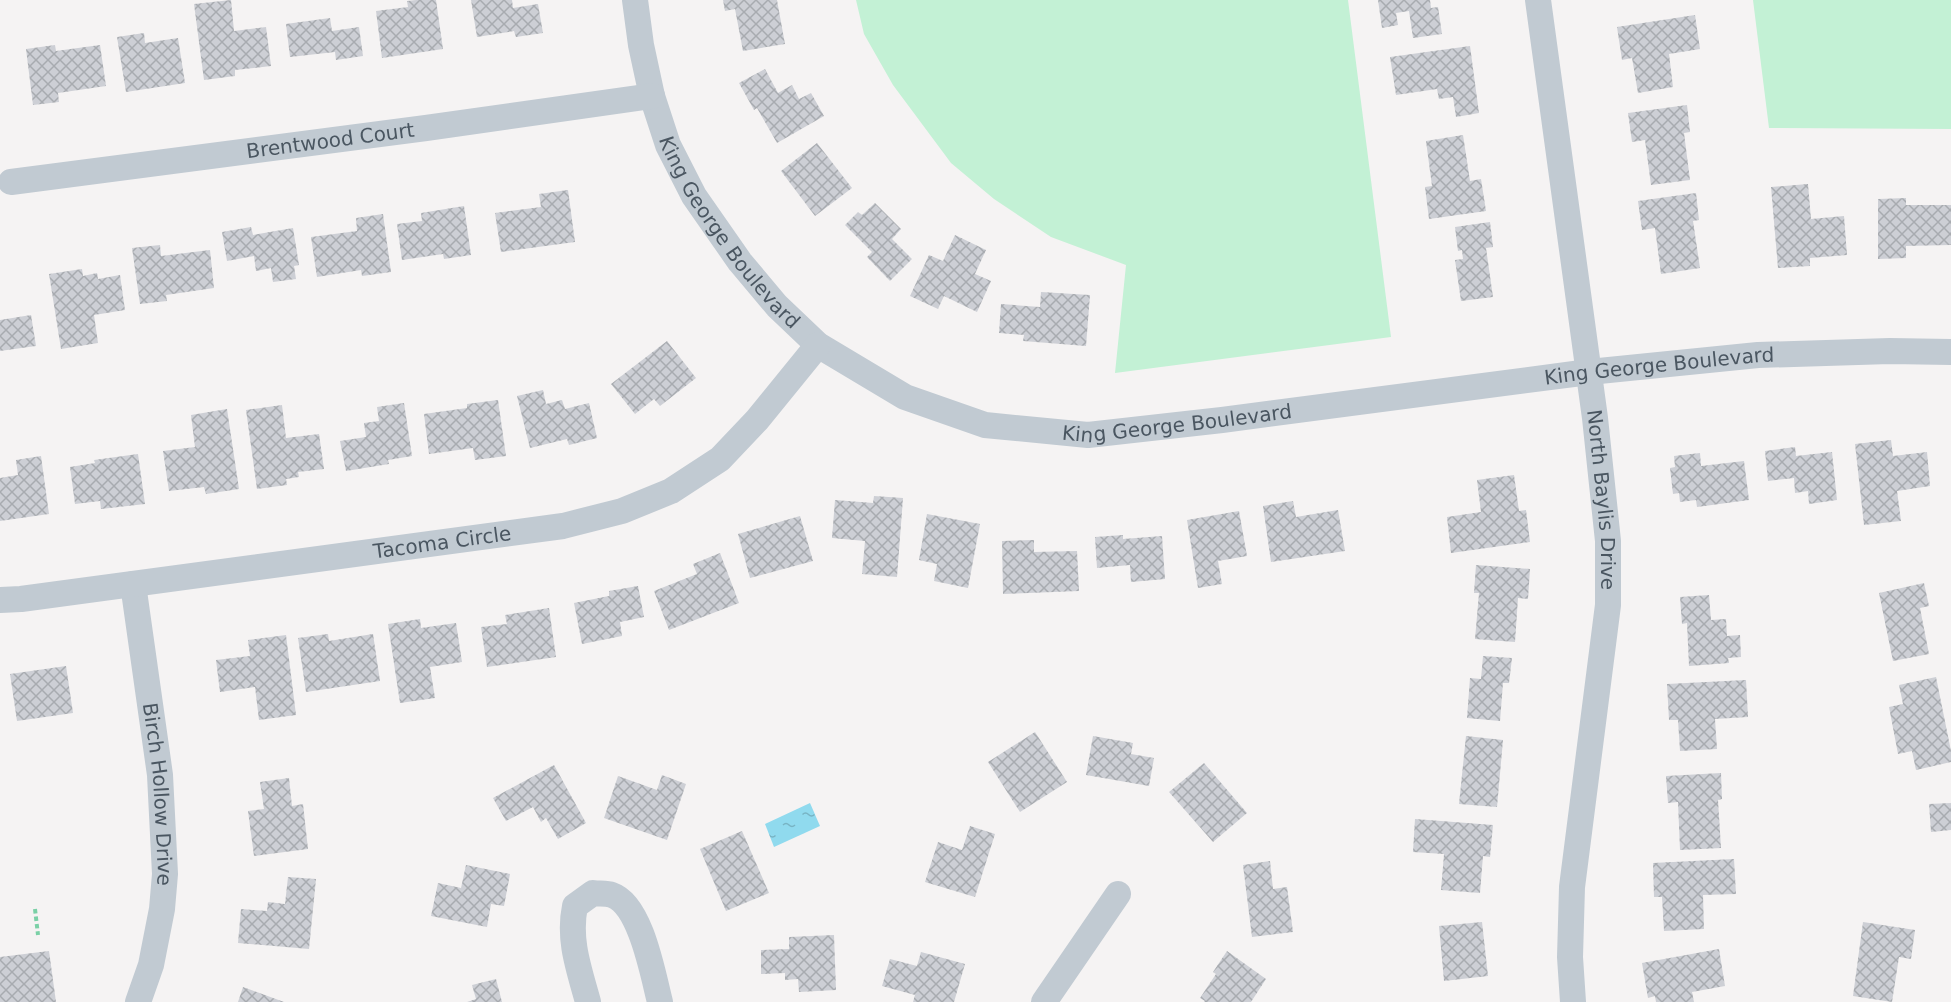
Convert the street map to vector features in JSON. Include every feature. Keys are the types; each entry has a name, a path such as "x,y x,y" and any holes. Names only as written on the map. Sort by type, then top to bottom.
{"street":[{"name":"King George Boulevard","path":"635,0 641,45 652,96 668,145 694,196 740,262 777,306 818,345 904,397 985,425 1088,435 1222,420 1589,372 1758,355 1890,351 1951,352"},
{"name":"North Baylis Drive","path":"1538,0 1589,372 1604,489 1608,541 1608,605 1572,887 1570,957 1573,1002"},
{"name":"Brentwood Court","path":"10,183 652,96"},
{"name":"Tacoma Circle","path":"0,600 563,526 622,511 671,491 720,459 757,420 818,345"},
{"name":"Birch Hollow Drive","path":"133,584 160,775 165,874 162,909 151,965 138,1002"},
{"path":"588,1002 573,950 571,923 575,906 593,893 613,895 629,909 641,931 660,1002"},
{"path":"1044,1002 1118,894"}],"path":[{"path":"35,909 38,935"}],"green space":[{"path":"856,0 1348,0 1391,337 1115,373 1126,265 1051,237 994,199 951,163 893,85 864,34"},
{"path":"1753,0 1951,0 1951,129 1769,128"}],"water":[{"path":"810,803 820,826 774,847 765,824"}],"building":[{"path":"231,0 234,31 266,27 271,66 235,70 235,76 204,80 194,4"},
{"path":"436,0 443,49 382,58 376,11 408,7 407,1"},
{"path":"471,0 512,0 513,8 538,4 543,33 516,37 514,31 477,37"},
{"path":"723,0 777,0 785,44 743,51 735,9 725,11"},
{"path":"1378,0 1430,0 1431,8 1438,7 1442,34 1413,38 1409,11 1396,13 1398,25 1382,28"},
{"path":"1695,15 1700,49 1669,54 1673,87 1638,93 1632,58 1622,60 1617,27"},
{"path":"330,18 332,31 359,27 363,56 336,60 335,52 290,57 286,24"},
{"path":"144,33 145,43 178,38 185,83 126,92 117,37"},
{"path":"55,45 56,51 100,45 106,86 58,93 59,102 33,105 26,49"},
{"path":"1470,46 1479,113 1456,117 1453,97 1439,99 1437,89 1396,95 1390,57"},
{"path":"765,69 778,93 792,85 799,99 811,93 824,116 777,143 757,108 754,110 739,83"},
{"path":"1687,105 1690,132 1684,133 1690,180 1651,185 1645,140 1632,142 1628,113"},
{"path":"1463,135 1470,181 1481,179 1486,211 1429,219 1425,187 1432,186 1426,141"},
{"path":"817,143 852,188 815,216 781,171"},
{"path":"1808,184 1811,219 1844,216 1847,255 1810,258 1810,266 1778,268 1771,187"},
{"path":"568,190 575,242 501,252 495,213 541,207 539,194"},
{"path":"1696,193 1699,220 1693,221 1700,268 1661,274 1655,228 1642,230 1638,201"},
{"path":"1906,198 1906,205 1951,205 1951,245 1906,246 1906,258 1878,259 1878,199"},
{"path":"875,203 901,229 892,239 912,259 890,281 867,257 872,252 845,225 858,212 862,215"},
{"path":"464,206 471,255 444,259 443,254 402,260 397,224 422,221 421,213"},
{"path":"383,214 391,272 362,276 361,270 317,277 311,237 357,231 356,218"},
{"path":"1490,222 1493,247 1486,248 1493,297 1461,301 1455,260 1463,259 1462,250 1458,251 1455,227"},
{"path":"251,227 253,235 293,228 299,265 294,266 296,279 273,282 271,268 256,271 254,256 227,261 222,232"},
{"path":"955,235 986,250 975,274 991,281 977,312 944,296 938,309 910,296 929,255 943,261"},
{"path":"160,245 161,256 210,250 214,288 166,295 167,301 140,304 132,248"},
{"path":"82,269 83,276 97,273 98,279 120,275 125,310 94,315 98,343 61,349 49,274"},
{"path":"1041,292 1090,295 1086,346 1023,341 1024,335 999,333 1001,304 1040,307"},
{"path":"31,315 36,346 0,351 0,320"},
{"path":"667,341 696,378 660,406 654,399 635,414 611,384"},
{"path":"543,390 546,404 562,400 565,409 589,403 597,438 569,445 567,439 530,448 517,396"},
{"path":"498,400 506,456 475,460 473,448 429,454 424,414 467,408 467,404"},
{"path":"404,403 412,456 388,460 389,464 346,471 340,441 366,437 364,423 379,421 377,407"},
{"path":"282,405 286,438 319,434 324,469 298,472 299,477 286,479 287,485 257,489 246,410"},
{"path":"227,409 239,489 206,494 204,487 169,491 163,451 195,447 191,415"},
{"path":"1891,440 1893,456 1927,452 1930,486 1897,491 1901,521 1864,525 1855,444"},
{"path":"1795,447 1796,456 1832,452 1837,500 1809,504 1808,491 1795,493 1794,478 1768,481 1765,451"},
{"path":"1700,453 1701,466 1744,461 1749,500 1697,507 1696,500 1680,502 1679,493 1673,494 1670,468 1675,467 1674,456"},
{"path":"138,454 145,504 101,509 100,501 75,504 70,467 95,463 94,460"},
{"path":"41,456 49,514 0,521 0,478 18,475 16,460"},
{"path":"1514,475 1519,511 1526,510 1530,542 1451,553 1447,517 1481,512 1477,480"},
{"path":"874,496 903,498 897,577 862,574 865,541 832,538 835,500 873,503"},
{"path":"1293,501 1296,517 1338,510 1345,551 1271,562 1263,506"},
{"path":"1239,511 1247,556 1218,561 1222,584 1198,588 1187,520"},
{"path":"927,514 980,524 968,588 934,581 937,564 919,560"},
{"path":"800,516 813,561 750,578 738,534"},
{"path":"1123,535 1123,539 1162,536 1165,579 1131,582 1130,565 1097,568 1095,537"},
{"path":"1034,540 1034,552 1077,551 1079,591 1003,594 1002,541"},
{"path":"720,553 739,603 669,630 654,591 697,574 693,564"},
{"path":"1476,565 1530,569 1528,599 1518,598 1515,642 1475,639 1479,593 1474,593"},
{"path":"1924,583 1929,606 1920,608 1929,654 1893,661 1879,593"},
{"path":"638,586 644,617 620,622 622,636 582,644 574,603 609,596 609,591"},
{"path":"1709,595 1711,620 1726,619 1727,636 1740,635 1741,657 1728,658 1729,663 1689,666 1687,623 1682,624 1680,597"},
{"path":"549,608 556,657 487,667 481,627 507,624 505,615"},
{"path":"420,619 421,628 456,623 462,662 430,667 435,698 400,703 388,624"},
{"path":"328,634 329,641 373,634 380,681 306,692 298,638"},
{"path":"286,635 296,715 259,720 255,687 220,692 216,660 250,656 248,640"},
{"path":"1483,656 1512,658 1509,683 1503,683 1500,721 1467,718 1470,678 1481,679"},
{"path":"66,666 73,713 17,721 10,674"},
{"path":"1936,677 1951,751 1951,762 1916,770 1912,751 1898,754 1889,707 1903,704 1899,685"},
{"path":"1746,680 1748,717 1715,719 1717,749 1680,751 1678,720 1669,720 1667,684"},
{"path":"1035,732 1067,782 1020,812 988,762"},
{"path":"1093,736 1133,743 1131,754 1154,758 1149,786 1086,775"},
{"path":"1466,736 1503,740 1497,807 1459,804"},
{"path":"1204,763 1247,813 1213,842 1169,792"},
{"path":"554,765 586,823 558,839 546,818 541,822 533,807 506,821 493,798"},
{"path":"1721,773 1722,799 1718,800 1721,848 1680,850 1678,802 1668,803 1666,776"},
{"path":"662,775 686,784 667,840 604,818 618,776 657,790"},
{"path":"289,778 292,806 303,804 308,849 254,856 248,811 264,809 260,782"},
{"path":"1951,803 1951,830 1931,832 1929,804"},
{"path":"1415,819 1493,825 1490,857 1483,856 1480,893 1441,890 1444,854 1413,852"},
{"path":"970,826 995,834 975,897 925,882 938,842 962,850"},
{"path":"742,831 769,893 726,911 700,849"},
{"path":"1734,859 1736,894 1703,895 1704,929 1664,931 1662,897 1654,897 1653,863"},
{"path":"1270,861 1273,889 1287,887 1293,932 1252,937 1243,865"},
{"path":"466,865 510,874 504,906 491,904 487,927 431,916 438,883 461,888"},
{"path":"288,877 316,879 309,949 238,943 241,909 267,911 268,902 285,904"},
{"path":"1482,922 1488,976 1444,981 1439,926"},
{"path":"1863,922 1915,930 1911,959 1899,957 1892,1002 1853,996"},
{"path":"834,935 836,990 799,992 798,979 785,980 785,973 761,974 761,950 789,949 789,937"},
{"path":"1719,949 1725,986 1692,992 1694,1002 1656,1002 1655,996 1648,998 1642,963"},
{"path":"49,951 56,1002 0,1002 0,957"},
{"path":"1227,951 1266,979 1251,1002 1204,1002 1200,998 1216,974 1213,972"},
{"path":"921,952 965,964 954,1002 913,1002 915,995 882,986 890,959 917,966"},
{"path":"496,979 502,1002 467,1002 476,999 472,985"},
{"path":"243,987 284,1002 238,1002"}]}
